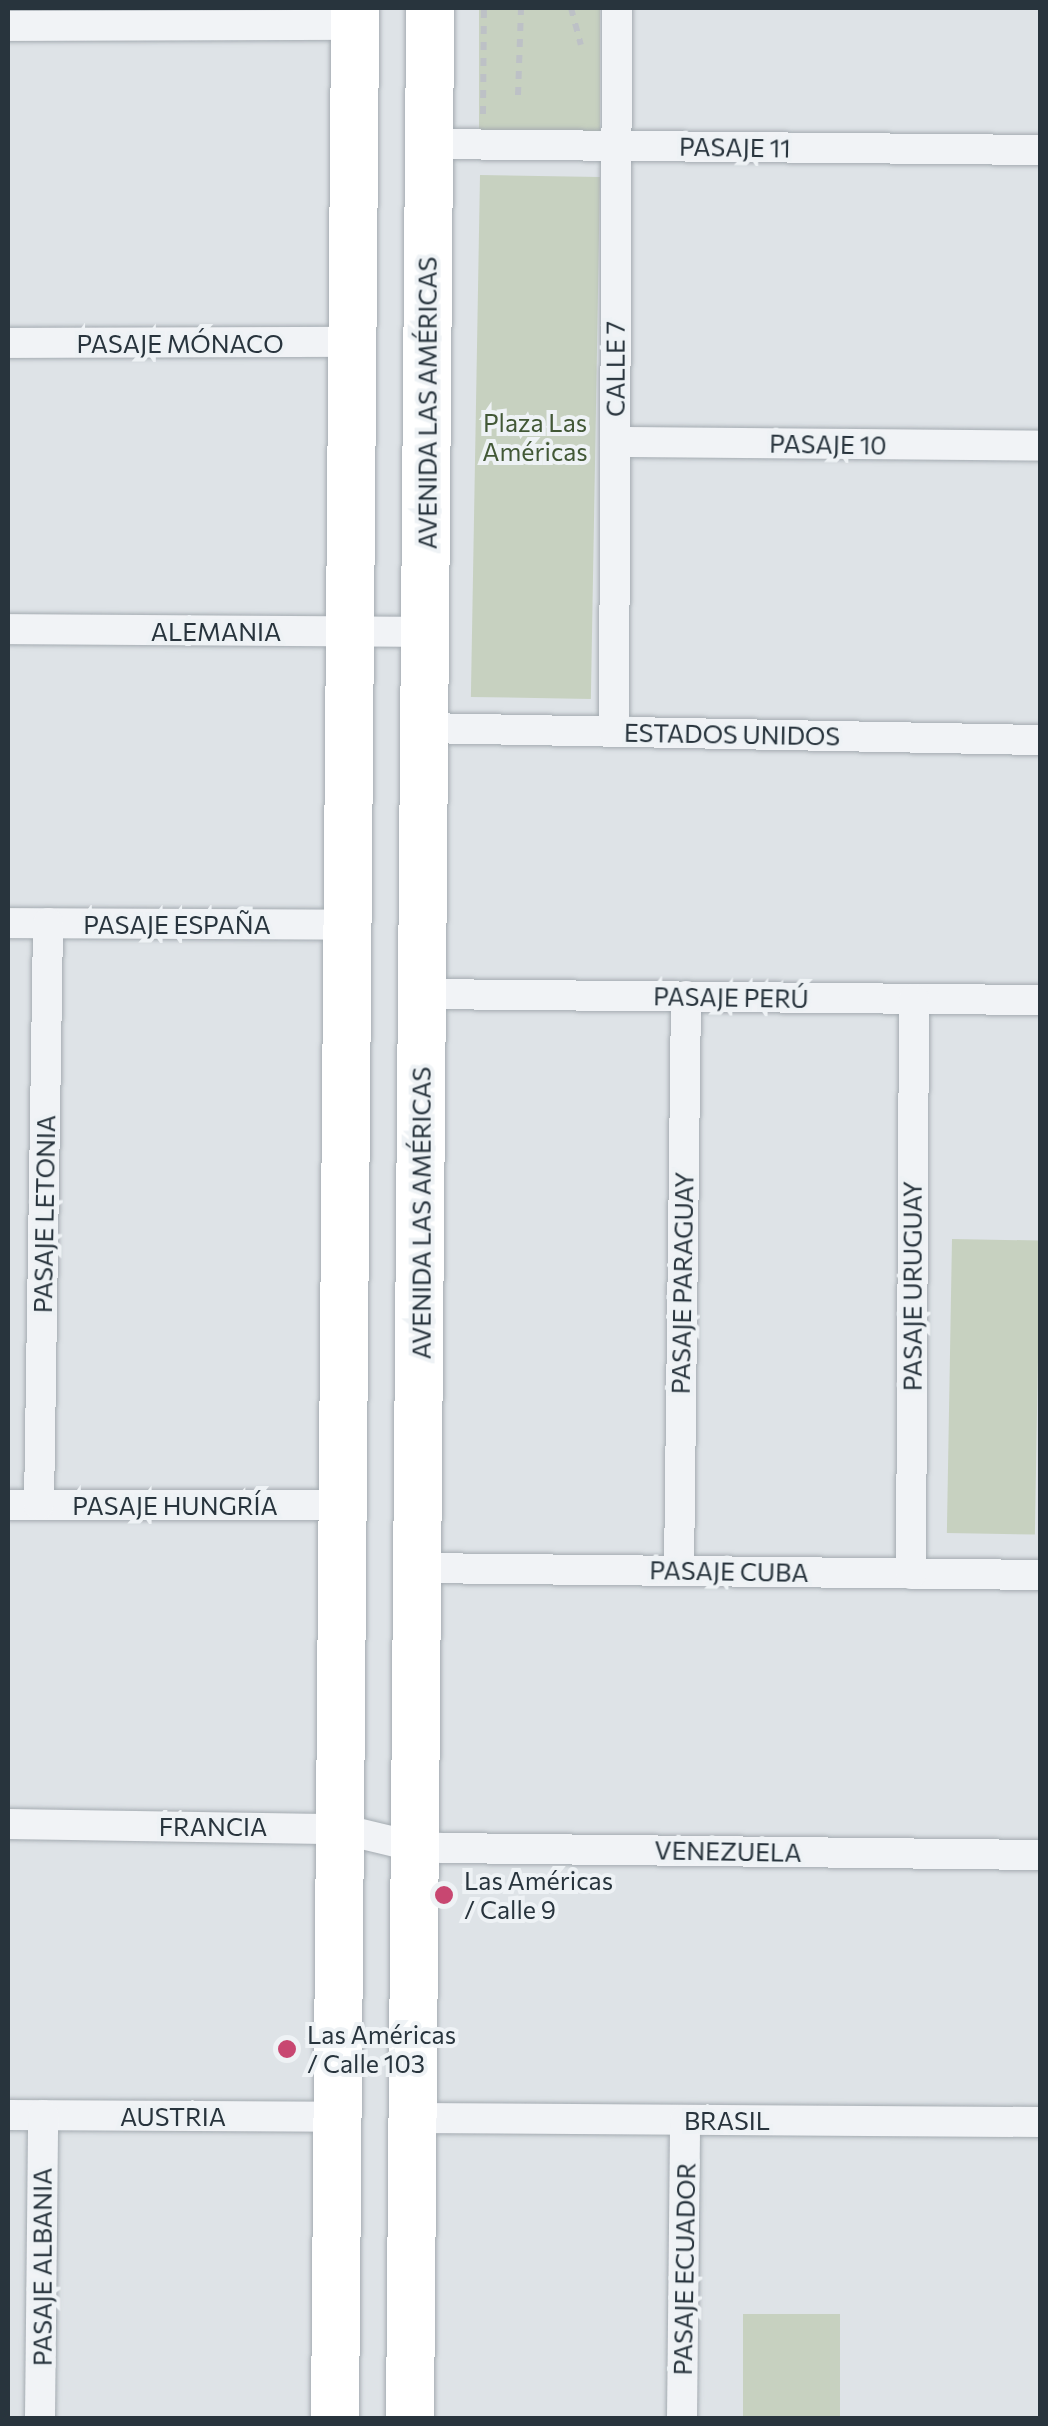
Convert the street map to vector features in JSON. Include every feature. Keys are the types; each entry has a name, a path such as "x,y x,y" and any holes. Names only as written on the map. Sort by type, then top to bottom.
{"main road":[{"name":"AVENIDA LAS AMÉRICAS","path":"410,2418 430,8"},
{"path":"335,2418 355,16"}],"street":[{"name":"CALLE 7","path":"614,732 617,8"},
{"path":"8,26 51,17 355,16"},
{"name":"PASAJE 11","path":"429,144 1040,150"},
{"name":"PASAJE MÓNACO","path":"8,343 352,342"},
{"name":"PASAJE 10","path":"614,442 1040,446"},
{"name":"ALEMANIA","path":"8,629 425,632"},
{"name":"ESTADOS UNIDOS","path":"424,728 1040,740"},
{"name":"PASAJE ESPAÑA","path":"8,923 347,925"},
{"name":"PASAJE LETONIA","path":"39,1504 48,923"},
{"name":"PASAJE PERÚ","path":"422,994 1040,1000"},
{"name":"PASAJE PARAGUAY","path":"678,1570 686,996"},
{"name":"PASAJE URUGUAY","path":"911,1574 914,999"},
{"name":"PASAJE HUNGRÍA","path":"8,1504 343,1505"},
{"name":"PASAJE CUBA","path":"418,1568 1040,1575"},
{"name":"FRANCIA","path":"8,1824 341,1829 416,1847"},
{"name":"VENEZUELA","path":"416,1847 1040,1855"},
{"name":"AUSTRIA","path":"8,2115 338,2117"},
{"name":"PASAJE ALBANIA","path":"40,2418 43,2115"},
{"name":"BRASIL","path":"413,2118 1040,2122"},
{"name":"PASAJE ECUADOR","path":"682,2418 685,2120"}],"path":[{"path":"483,126 484,8"},
{"path":"518,95 521,8"}],"green space":[{"path":"479,8 600,8 600,136 479,136"},
{"name":"Plaza Las Américas","path":"480,175 600,177 591,699 471,697"},
{"path":"952,1239 1040,1241 1035,1534 947,1533"},
{"path":"743,2314 840,2314 840,2418 743,2418"}],"place":[{"name":"Las Américas / Calle 9","path":"444,1895"},
{"name":"Las Américas / Calle 103","path":"287,2049"}]}
